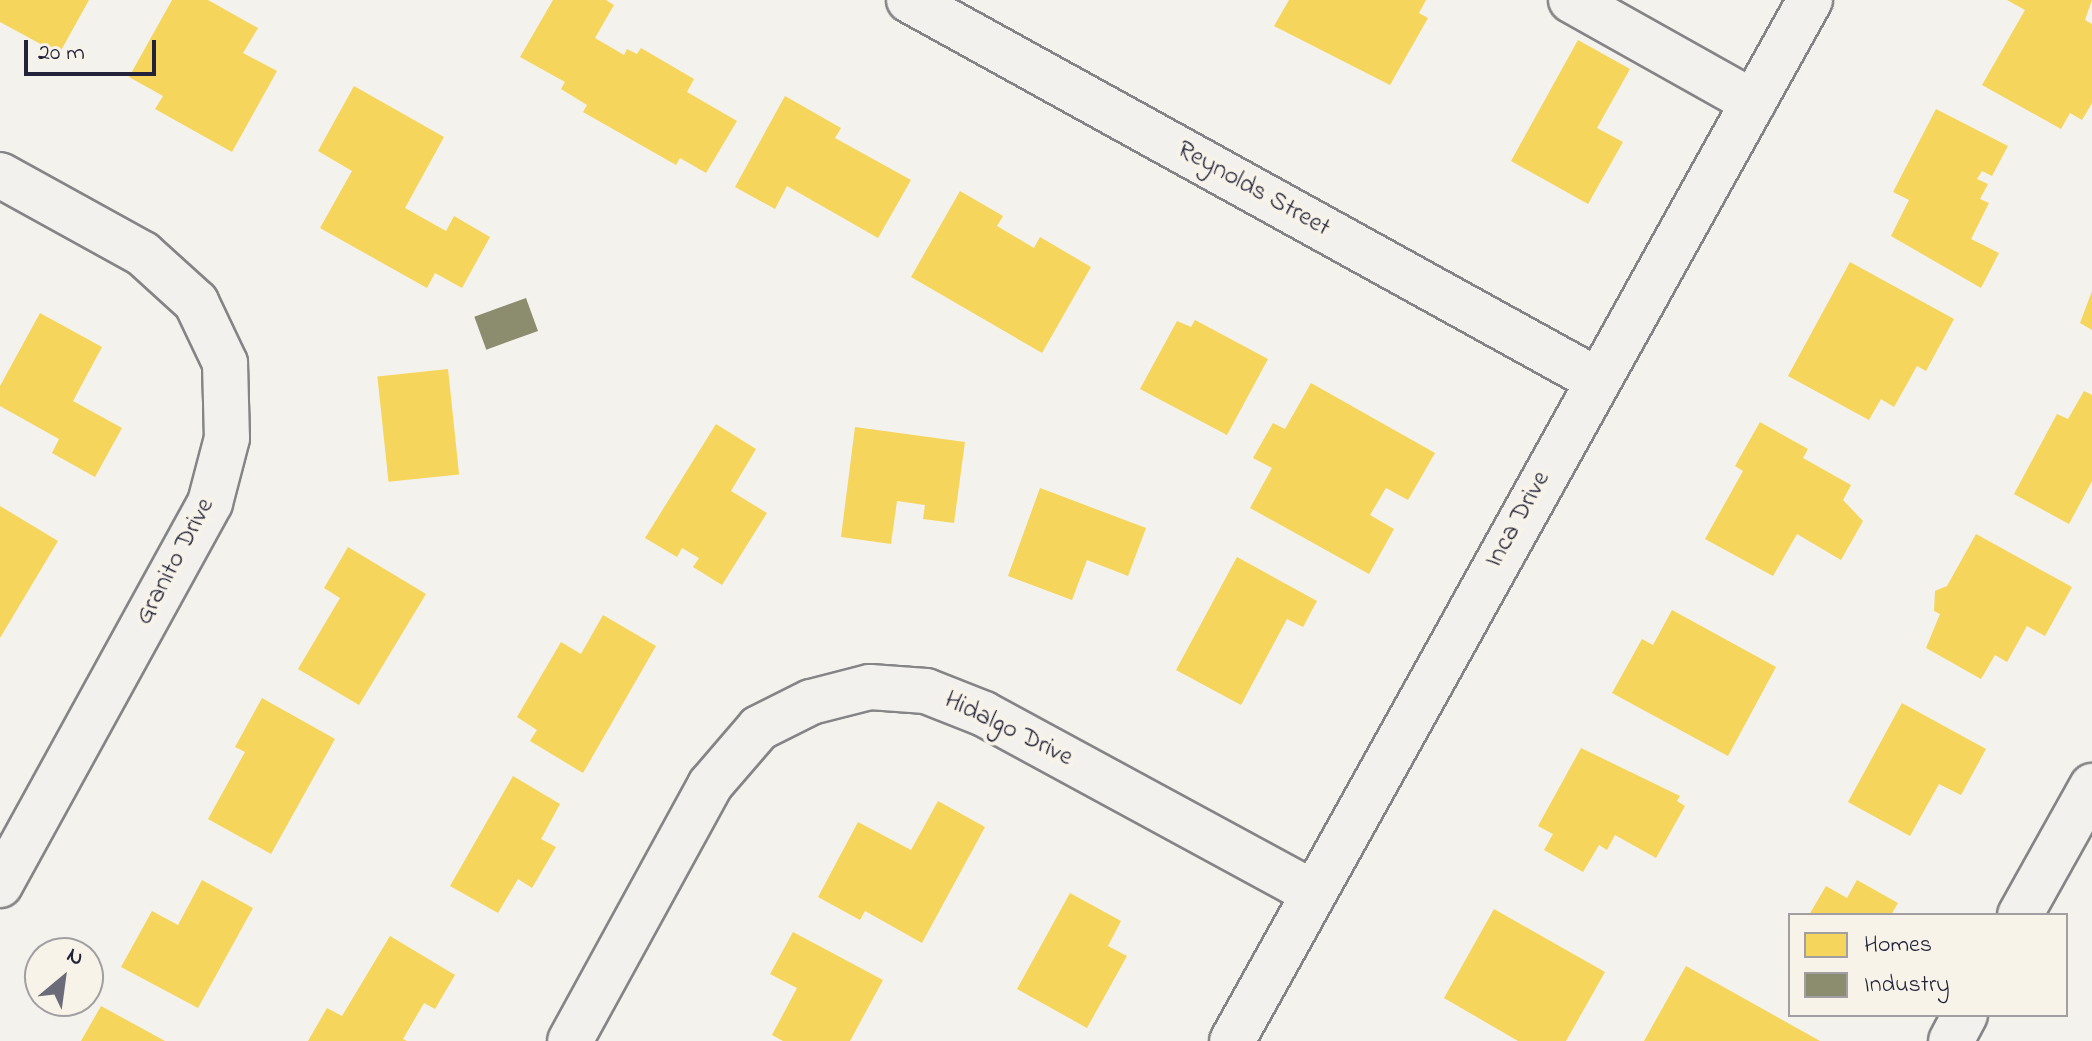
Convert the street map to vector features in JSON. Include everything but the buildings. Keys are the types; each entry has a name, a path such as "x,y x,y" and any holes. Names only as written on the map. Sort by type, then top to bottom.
{"street":[{"name":"Reynolds Street","path":"909,0 1597,380"},
{"path":"1571,0 1753,102"},
{"name":"Inca Drive","path":"1232,1041 1810,0"},
{"name":"Granito Drive","path":"0,175 143,254 196,302 225,363 227,438 210,503 0,885"},
{"name":"Hidalgo Drive","path":"570,1041 710,785 759,728 811,702 870,687 926,691 984,714 1313,893"},
{"path":"2021,913 2092,786"},
{"path":"1951,1041 1964,1017"}]}
